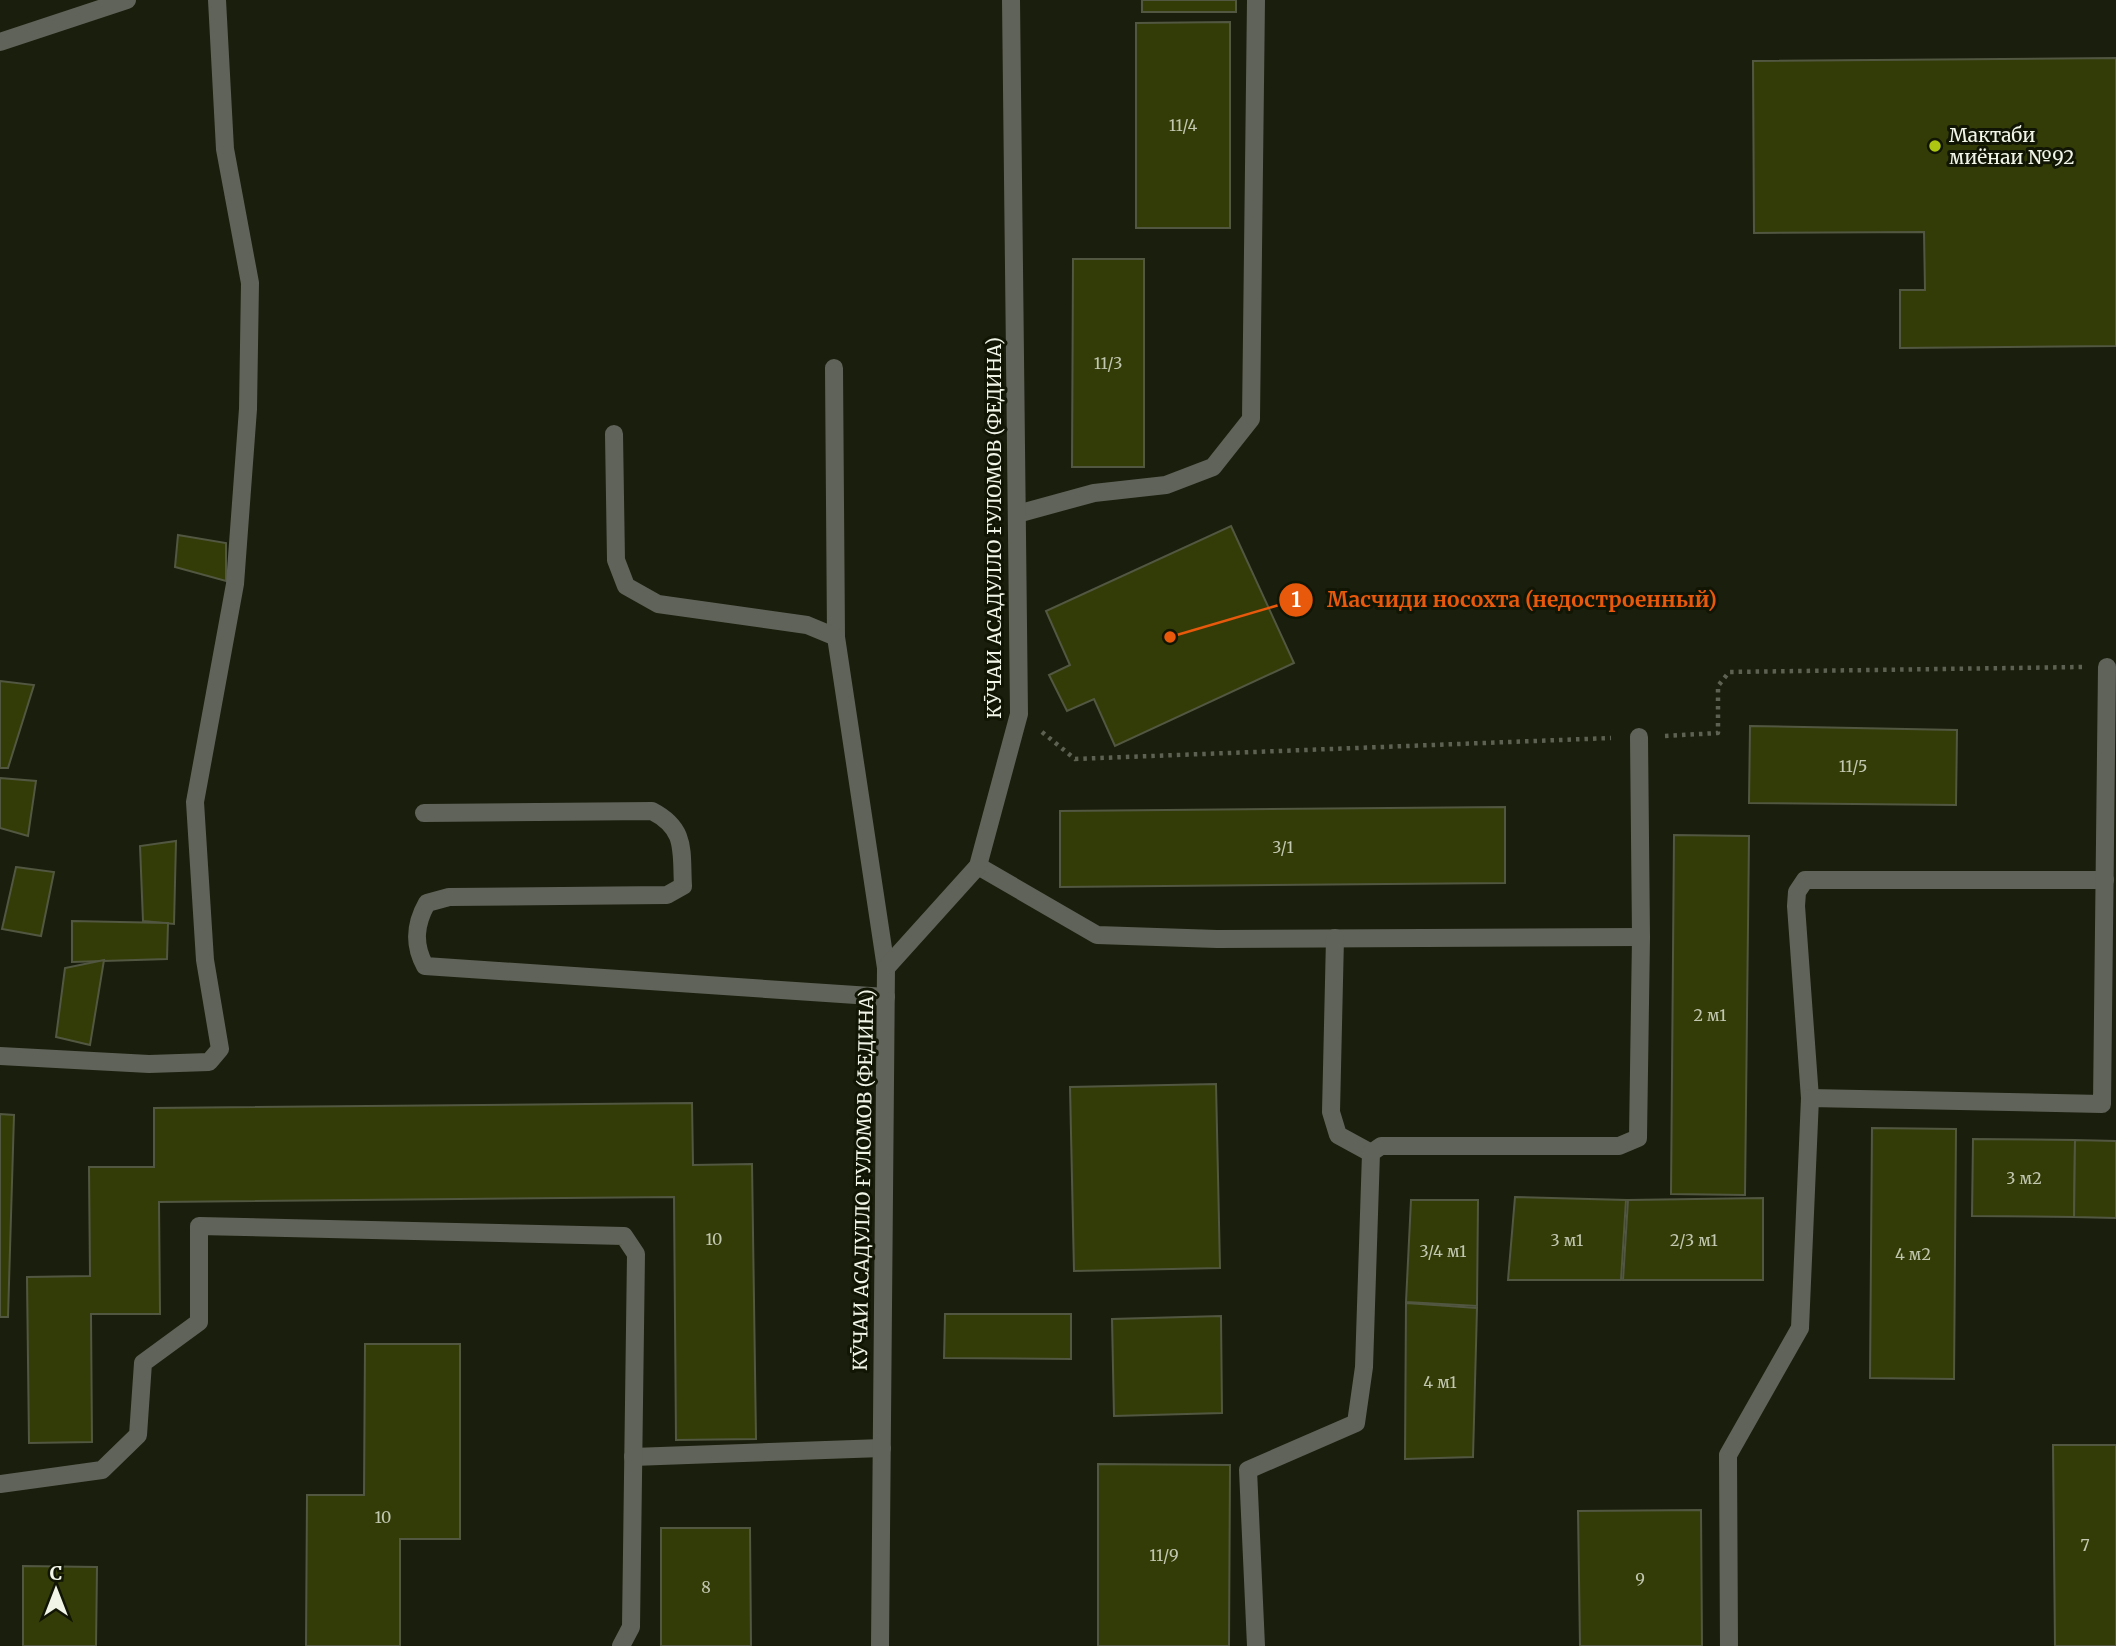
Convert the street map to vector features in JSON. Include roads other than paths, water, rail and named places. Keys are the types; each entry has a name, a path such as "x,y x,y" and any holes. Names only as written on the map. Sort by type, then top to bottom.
{"street":[{"path":"0,42 127,0"},
{"path":"0,1056 149,1064 197,1063 209,1062 220,1049 205,960 195,802 235,584 248,409 250,283 225,149 217,0"},
{"name":"КӮЧАИ АСАДУЛЛО ҒУЛОМОВ (ФЕДИНА)","path":"880,1646 886,968 978,866 1019,714 1011,0"},
{"path":"1017,514 1094,493 1166,485 1213,467 1251,419 1256,0"},
{"path":"834,368 836,637 886,968"},
{"path":"614,434 616,560 626,586 658,604 807,625 836,637"},
{"path":"1810,1098 2102,1104 2107,667"},
{"path":"1371,1153 1381,1146 1619,1146 1638,1138 1641,937 1639,737"},
{"path":"424,813 652,811 670,820 680,836 683,886 667,895 449,897 427,903 417,921 418,952 425,966 886,997"},
{"path":"978,866 1097,935 1335,939 1641,937"},
{"path":"1729,1646 1728,1455 1800,1328 1810,1098 1797,892 1805,880 2105,880"},
{"path":"1335,939 1331,1112 1338,1135 1371,1153"},
{"path":"1256,1646 1248,1470 1356,1423 1364,1367 1371,1153"},
{"path":"0,1484 102,1471 138,1435 142,1363 199,1322 199,1226 624,1236 636,1254 631,1627 621,1646"},
{"path":"633,1457 881,1448"}],"place":[{"name":"Мактаби миёнаи №92","path":"1935,146"},
{"name":"Масчиди носохта (недостроенный)","path":"1170,637"}]}
